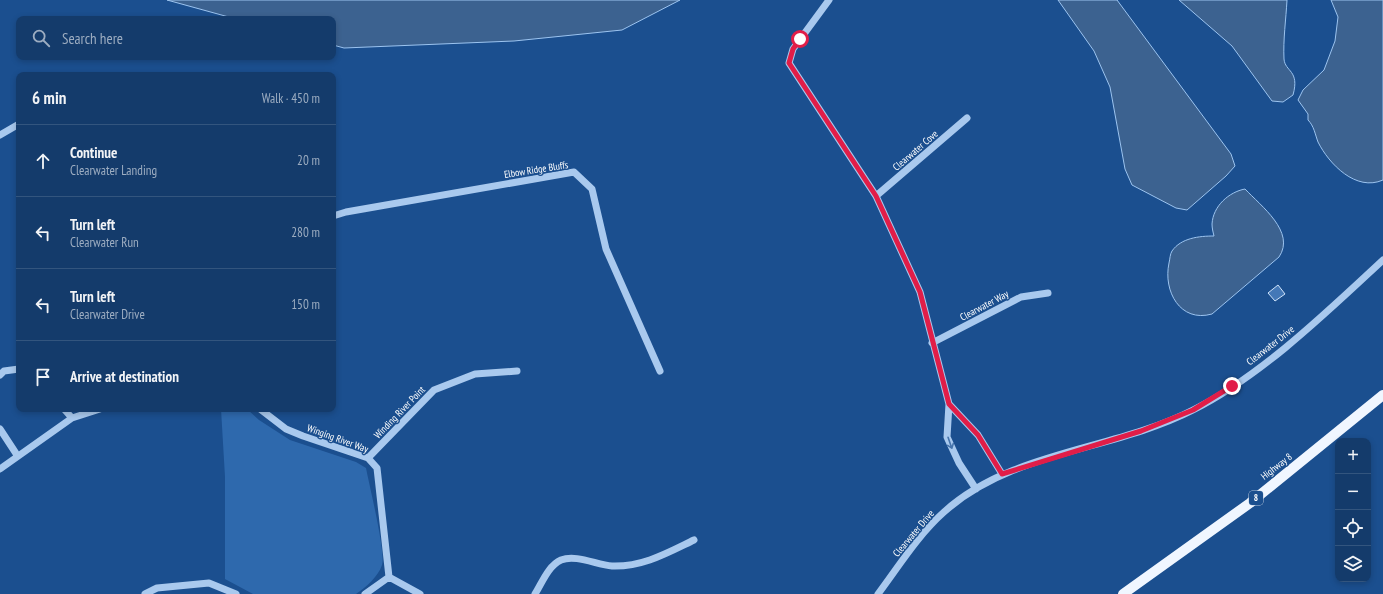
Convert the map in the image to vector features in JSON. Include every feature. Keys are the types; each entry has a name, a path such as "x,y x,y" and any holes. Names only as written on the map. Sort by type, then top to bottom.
{"main road":[{"name":"Highway 8","path":"1123,594 1250,503 1383,396"}],"street":[{"path":"828,0 793,49 789,63 876,196 920,292 949,404 947,437 959,463 976,489"},
{"name":"Clearwater Cove","path":"876,196 967,118"},
{"path":"0,135 16,126"},
{"name":"Elbow Ridge Bluffs","path":"336,215 346,212 574,172 592,189 606,249 660,371"},
{"name":"Clearwater Drive","path":"878,594 921,536 944,512 976,489 1002,474 1141,431 1193,410 1273,357 1383,260"},
{"name":"Clearwater Way","path":"932,343 1021,297 1048,293"},
{"path":"0,375 4,371 16,369"},
{"name":"Winding River Point","path":"368,458 434,390 475,374 517,371"},
{"path":"949,404 978,435 1002,474"},
{"path":"67,412 72,418"},
{"path":"0,469 17,455 72,418 91,412"},
{"name":"Winging River Way","path":"264,412 286,429 368,458 377,468 389,577"},
{"path":"0,429 17,455"},
{"path":"535,594 547,573 560,561 571,558 613,566 638,564 651,560 694,540"},
{"path":"365,594 389,577 420,594"},
{"path":"145,594 157,588 209,584 236,594"}],"shaded area":[{"path":"167,0 680,0 622,30 514,41 344,48 336,46 336,16 225,16"},
{"path":"1058,0 1117,0 1231,154 1235,166 1226,176 1187,210 1176,208 1132,185 1125,169 1110,87 1094,51"},
{"path":"1179,0 1287,0 1284,59 1287,67 1292,72 1295,81 1293,95 1283,102 1272,101 1232,46"},
{"path":"1331,0 1383,0 1383,180 1373,183 1353,179 1336,167 1318,142 1313,127 1308,120 1308,114 1298,100 1303,90 1324,70 1335,41 1338,17"},
{"path":"1245,189 1267,211 1280,229 1283,238 1283,248 1279,257 1212,314 1201,316 1191,314 1176,302 1172,294 1168,274 1171,252 1180,243 1185,241 1196,237 1214,236 1212,224 1215,211 1223,201 1233,193"},
{"path":"221,412 250,412 259,420 290,440 356,462 366,468 382,547 382,565 378,574 356,594 253,594 225,579 225,477"}],"building":[{"path":"1278,285 1285,294 1275,301 1268,293"}],"route":[{"path":"800,39 793,49 789,63 876,196 920,292 949,404 978,435 1002,474 1141,431 1193,410 1232,386"}]}
